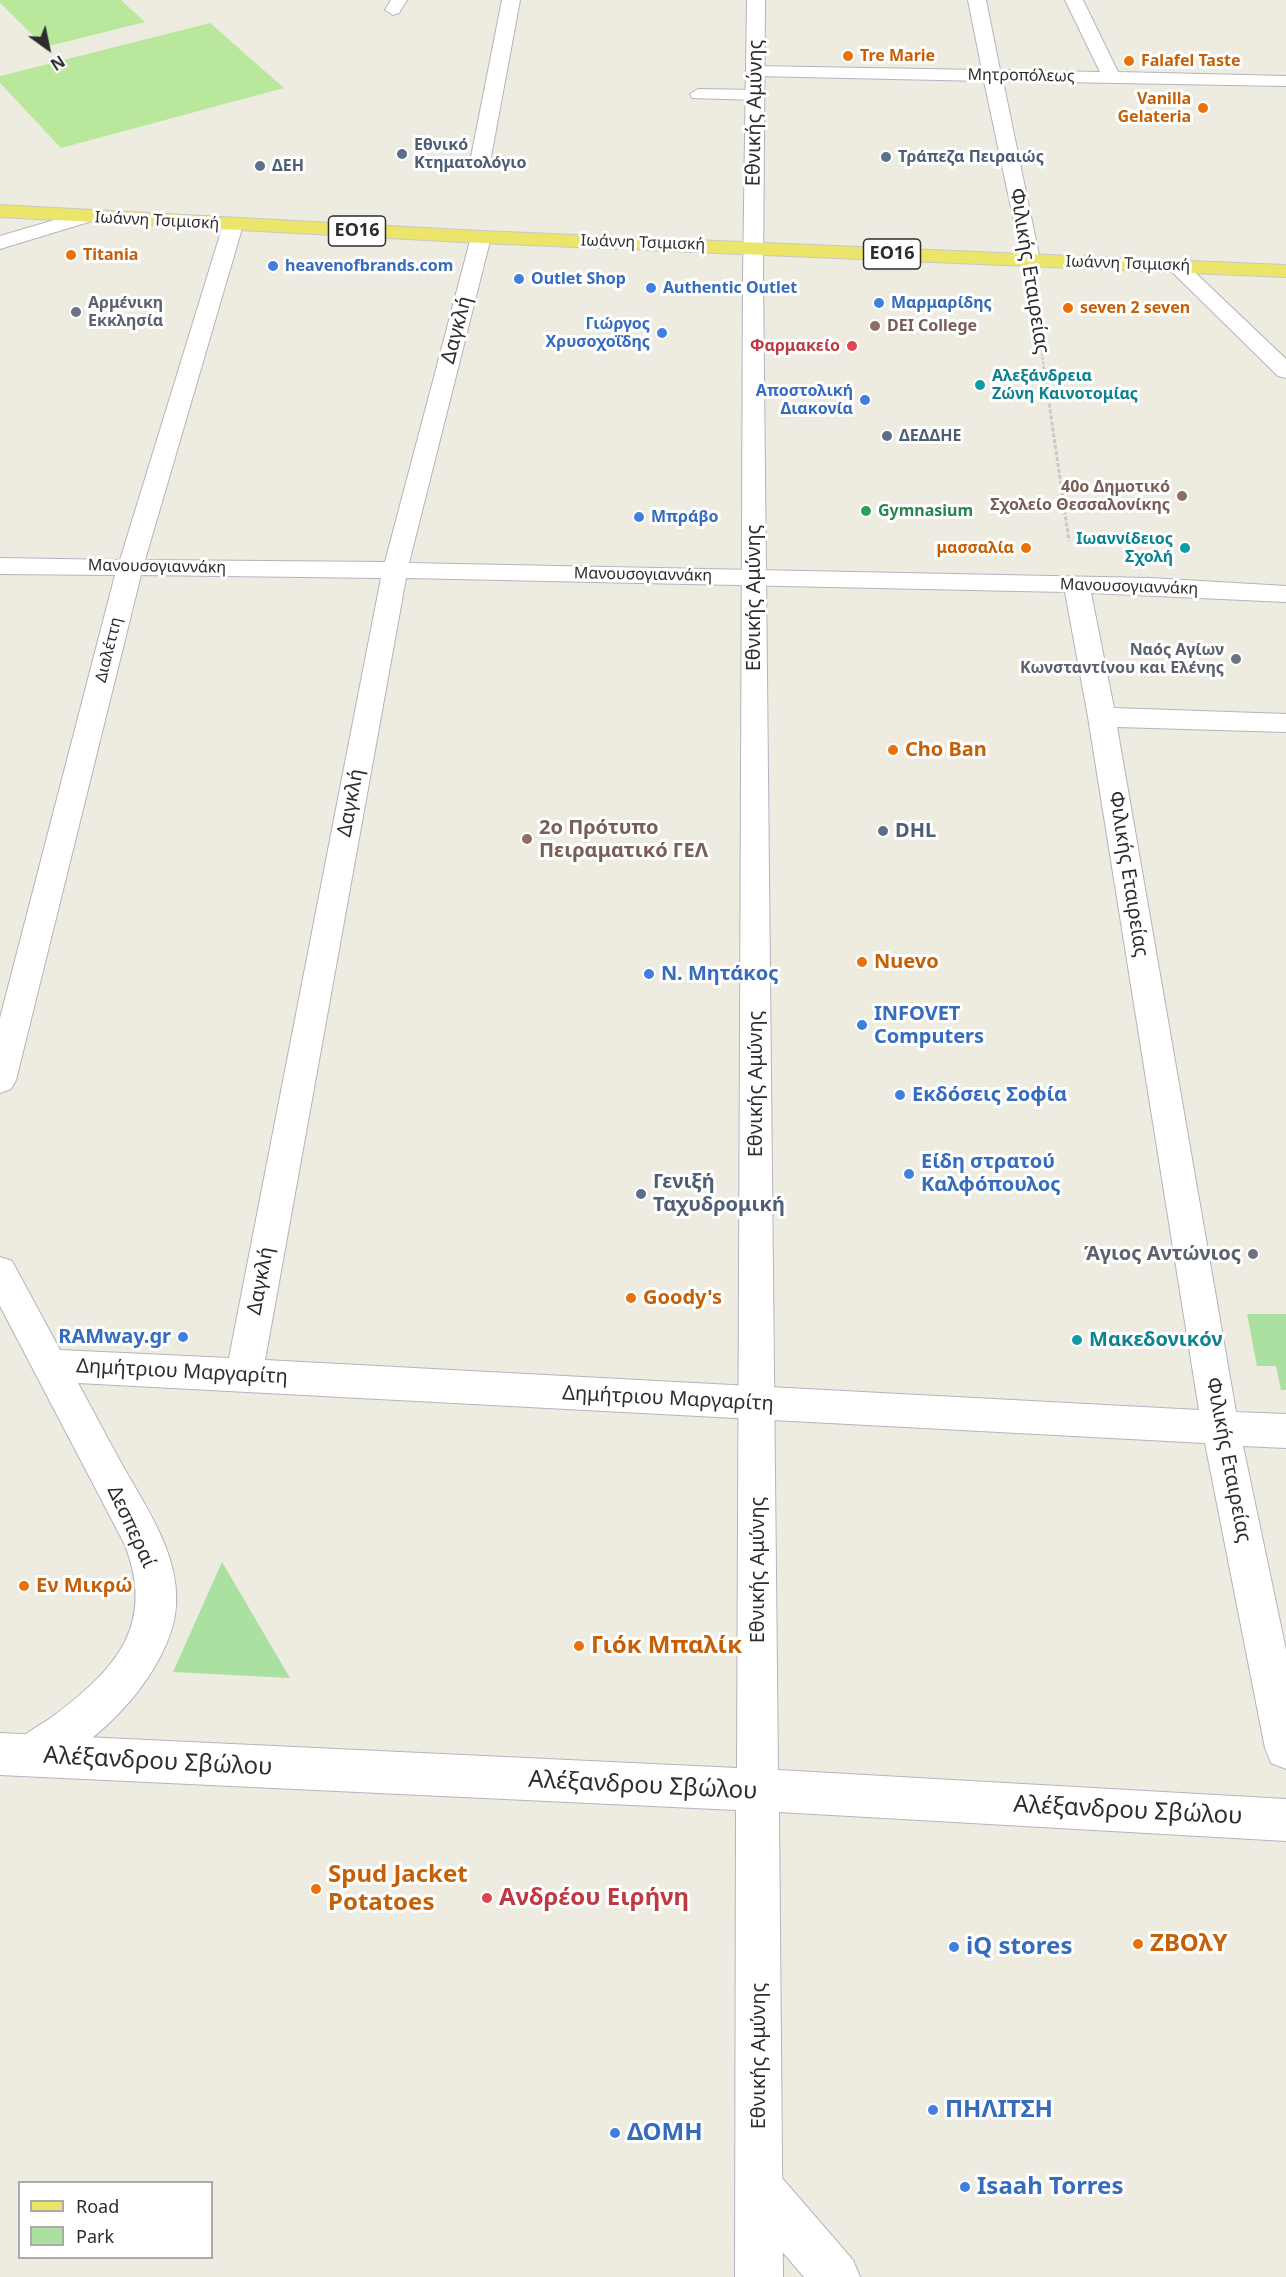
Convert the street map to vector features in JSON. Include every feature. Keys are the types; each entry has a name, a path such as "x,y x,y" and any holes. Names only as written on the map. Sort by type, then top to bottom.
{"main road":[{"name":"Ιωάννη Τσιμισκή","path":"0,211 481,237 1286,271"}],"street":[{"path":"480,157 511,0"},
{"name":"Εθνικής Αμύνης","path":"756,0 753,247 759,2277"},
{"name":"Φιλικής Εταιρείας","path":"977,0 1030,260"},
{"path":"1074,0 1112,78"},
{"name":"Μητροπόλεως","path":"755,83 993,75 1286,81"},
{"path":"0,243 85,217"},
{"name":"Διαλέττη","path":"0,1080 130,567 233,225"},
{"name":"Δαγκλή","path":"244,1375 395,570 481,237"},
{"path":"1177,266 1286,371"},
{"name":"Μανουσογιαννάκη","path":"0,566 395,570 1150,586 1286,594"},
{"name":"Φιλικής Εταιρείας","path":"1077,586 1102,717 1221,1429 1286,1748"},
{"path":"1102,717 1286,723"},
{"name":"Δεσπεραί","path":"0,1272 134,1525 153,1570 156,1611 140,1653 98,1706 70,1731 15,1755"},
{"name":"Δημήτριου Μαργαρίτη","path":"49,1365 1286,1431"},
{"name":"Αλέξανδρου Σβώλου","path":"15,1755 758,1791 1286,1820"},
{"path":"759,2188 836,2277"}],"lane":[{"path":"698,94 755,83"}],"path":[{"name":"Φιλικής Εταιρείας","path":"1030,260 1060,492 1077,586"}],"green space":[{"path":"0,0 121,0 145,22 45,47 0,3"},
{"path":"210,23 284,88 61,148 0,83 0,76"},
{"path":"1247,1314 1286,1314 1286,1390 1281,1390 1276,1366 1257,1366"},
{"path":"222,1562 290,1678 173,1672"}],"place":[{"name":"Tre Marie","path":"848,56"},
{"name":"Falafel Taste","path":"1129,61"},
{"name":"Vanilla Gelateria","path":"1203,108"},
{"name":"Εθνικό Κτηματολόγιο","path":"402,154"},
{"name":"Τράπεζα Πειραιώς","path":"886,157"},
{"name":"ΔΕΗ","path":"260,166"},
{"name":"Titania","path":"71,255"},
{"name":"heavenofbrands.com","path":"273,266"},
{"name":"Outlet Shop","path":"519,279"},
{"name":"Authentic Outlet","path":"651,288"},
{"name":"Μαρμαρίδης","path":"879,303"},
{"name":"seven 2 seven","path":"1068,308"},
{"name":"Αρμένικη Εκκλησία","path":"76,312"},
{"name":"DEI College","path":"875,326"},
{"name":"Γιώργος Χρυσοχοΐδης","path":"662,333"},
{"name":"Φαρμακείο","path":"852,346"},
{"name":"Αλεξάνδρεια Ζώνη Καινοτομίας","path":"980,385"},
{"name":"Αποστολική Διακονία","path":"865,400"},
{"name":"ΔΕΔΔΗΕ","path":"887,436"},
{"name":"40o Δημοτικό Σχολείο Θεσσαλονίκης","path":"1182,496"},
{"name":"Gymnasium","path":"866,511"},
{"name":"Μπράβο","path":"639,517"},
{"name":"μασσαλία","path":"1026,548"},
{"name":"Ιωαννίδειος Σχολή","path":"1185,548"},
{"name":"Ναός Αγίων Κωνσταντίνου και Ελένης","path":"1236,659"},
{"name":"Cho Ban","path":"893,750"},
{"name":"DHL","path":"883,831"},
{"name":"2ο Πρότυπο Πειραματικό ΓΕΛ","path":"527,839"},
{"name":"Nuevo","path":"862,962"},
{"name":"Ν. Μητάκος","path":"649,974"},
{"name":"INFOVET Computers","path":"862,1025"},
{"name":"Εκδόσεις Σοφία","path":"900,1095"},
{"name":"Είδη στρατού Καλφόπουλος","path":"909,1174"},
{"name":"Γενιξή Ταχυδρομική","path":"641,1194"},
{"name":"Άγιος Αντώνιος","path":"1253,1254"},
{"name":"Goody's","path":"631,1298"},
{"name":"RAMway.gr","path":"183,1337"},
{"name":"Μακεδονικόν","path":"1077,1340"},
{"name":"Εν Μικρώ","path":"24,1586"},
{"name":"Γιόκ Μπαλίκ","path":"579,1646"},
{"name":"Spud Jacket Potatoes","path":"316,1889"},
{"name":"Ανδρέου Ειρήνη","path":"487,1898"},
{"name":"ΖΒΟλΥ","path":"1138,1944"},
{"name":"iQ stores","path":"954,1947"},
{"name":"ΠΗΛΙΤΣΗ","path":"933,2110"},
{"name":"ΔΟΜΗ","path":"615,2133"},
{"name":"Isaah Torres","path":"965,2187"}]}
